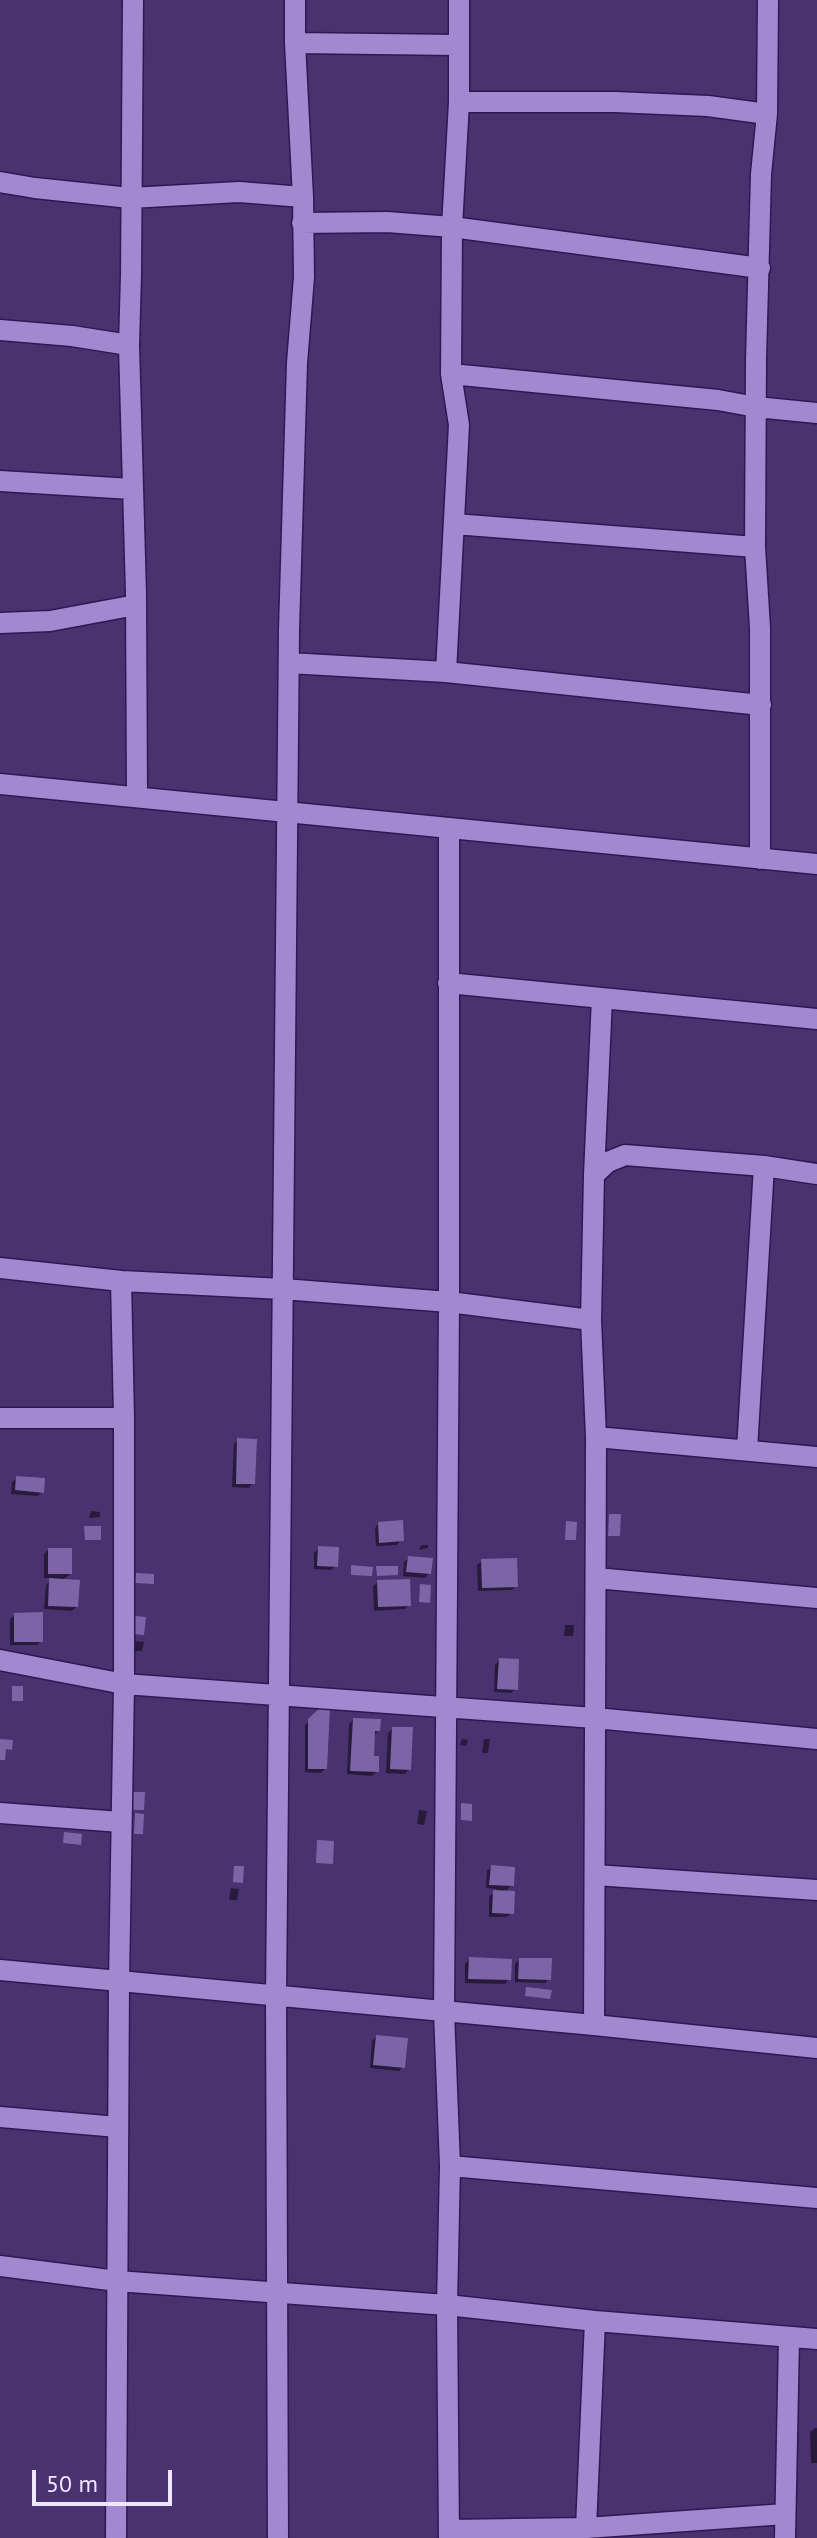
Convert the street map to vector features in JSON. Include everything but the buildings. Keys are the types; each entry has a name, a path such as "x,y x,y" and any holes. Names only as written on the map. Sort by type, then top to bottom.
{"street":[{"path":"133,0 129,345 137,797"},
{"path":"278,2538 276,1996 287,813 297,363 304,277 295,0"},
{"path":"446,672 459,425 451,374 459,0"},
{"path":"760,859 756,407 768,0"},
{"path":"295,43 458,45"},
{"path":"459,102 615,102 708,106 767,114"},
{"path":"0,182 130,198 239,192 303,197"},
{"path":"302,223 387,222 452,227 760,268"},
{"path":"0,330 129,345"},
{"path":"451,374 718,400 817,413"},
{"path":"0,481 132,489"},
{"path":"454,524 755,547"},
{"path":"0,623 50,621 136,605"},
{"path":"289,663 446,672 761,705"},
{"path":"0,784 817,864"},
{"path":"449,828 444,2012 450,2166 447,2305 449,2534 785,2514"},
{"path":"448,983 817,1019"},
{"path":"594,2025 596,1437 591,1320 602,998"},
{"path":"594,1175 608,1162 625,1155 764,1166 817,1174"},
{"path":"747,1450 764,1166"},
{"path":"0,1268 121,1281 449,1302 591,1320"},
{"path":"116,2538 124,1684 121,1281"},
{"path":"0,1418 124,1418"},
{"path":"596,1437 817,1457"},
{"path":"596,1578 817,1598"},
{"path":"0,1660 124,1684 595,1718 817,1739"},
{"path":"0,1813 121,1822"},
{"path":"595,1875 817,1890"},
{"path":"0,1970 817,2048"},
{"path":"0,2117 118,2127"},
{"path":"450,2166 817,2198"},
{"path":"0,2266 117,2281 447,2305 817,2339"},
{"path":"586,2528 595,2321"},
{"path":"785,2538 789,2338"}]}
